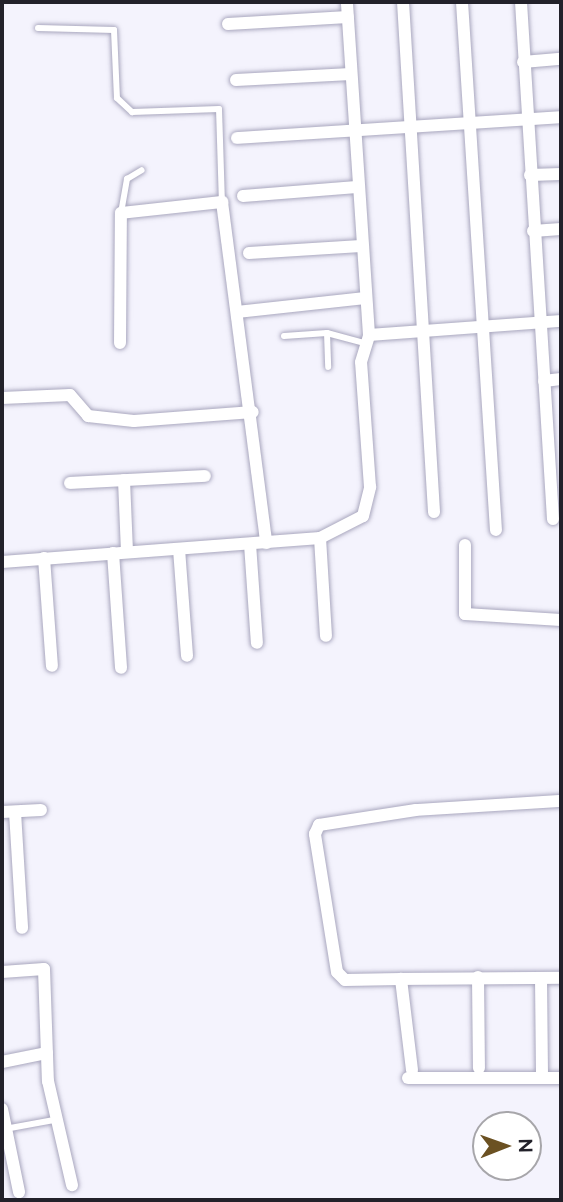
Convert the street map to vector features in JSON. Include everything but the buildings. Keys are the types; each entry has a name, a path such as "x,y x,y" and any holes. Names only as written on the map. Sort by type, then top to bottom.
{"street":[{"path":"2,562 320,538 356,525 369,503 365,298 347,2"},
{"path":"403,2 435,512"},
{"path":"462,2 496,530"},
{"path":"528,2 521,2 525,120 544,381 555,439 557,497 553,519"},
{"path":"228,24 348,17"},
{"path":"523,61 561,60"},
{"path":"236,80 351,74"},
{"path":"237,138 561,117"},
{"path":"530,175 561,174"},
{"path":"243,196 357,187"},
{"path":"120,343 121,213 222,202 253,412 266,543"},
{"path":"533,230 561,229"},
{"path":"249,253 361,246"},
{"path":"237,312 365,298"},
{"path":"366,339 424,328 561,321"},
{"path":"544,381 561,379"},
{"path":"2,398 70,395 88,416 134,421 253,412"},
{"path":"70,483 205,476"},
{"path":"124,480 127,552"},
{"path":"320,538 326,636"},
{"path":"250,544 257,643"},
{"path":"465,545 465,614 561,620"},
{"path":"179,549 187,656"},
{"path":"113,553 121,668"},
{"path":"44,558 52,666"},
{"path":"561,801 416,810 319,825 315,834 337,972 345,980 561,978"},
{"path":"22,928 8,812 41,810"},
{"path":"2,972 44,969 47,1053 72,1185"},
{"path":"478,977 479,1068"},
{"path":"541,978 542,1073"},
{"path":"401,979 410,1074 561,1078"},
{"path":"2,1062 47,1053"},
{"path":"2,1109 6,1147 19,1192"}],"lane":[{"path":"38,28 111,27 117,98 132,112 219,110 222,202"},
{"path":"121,213 127,179 142,170"},
{"path":"284,336 327,334 366,339"},
{"path":"327,334 328,367"},
{"path":"5,1129 59,1119"}]}
